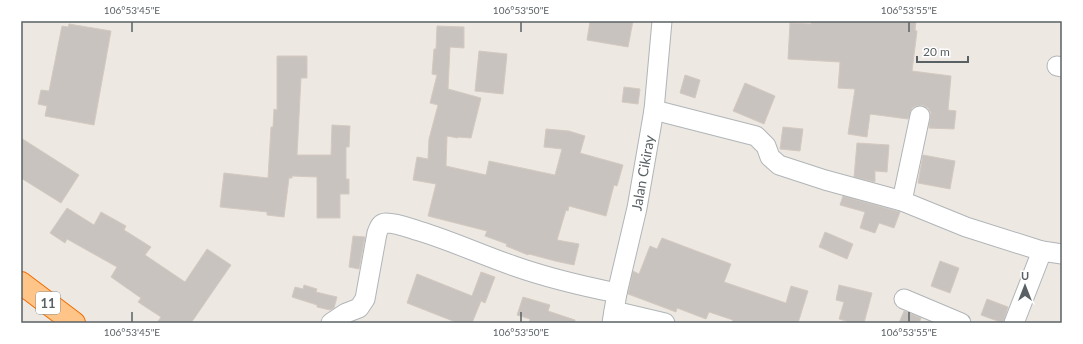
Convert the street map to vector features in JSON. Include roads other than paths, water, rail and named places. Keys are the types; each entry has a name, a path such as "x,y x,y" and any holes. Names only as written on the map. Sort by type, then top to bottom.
{"highway":[{"name":"11","path":"21,284 74,323"}],"street":[{"name":"Jalan Cikiray","path":"615,309 637,208 654,110 662,21"},
{"path":"654,110 756,136 766,146 770,157 779,166 902,201 966,227 1042,251 1062,254"},
{"path":"902,201 920,116"},
{"path":"331,323 346,313 359,308 365,299 377,233 379,227 386,223 399,225 448,240 513,266 569,283 615,309 665,323"},
{"path":"1014,323 1042,251"},
{"path":"904,299 961,323"}]}
